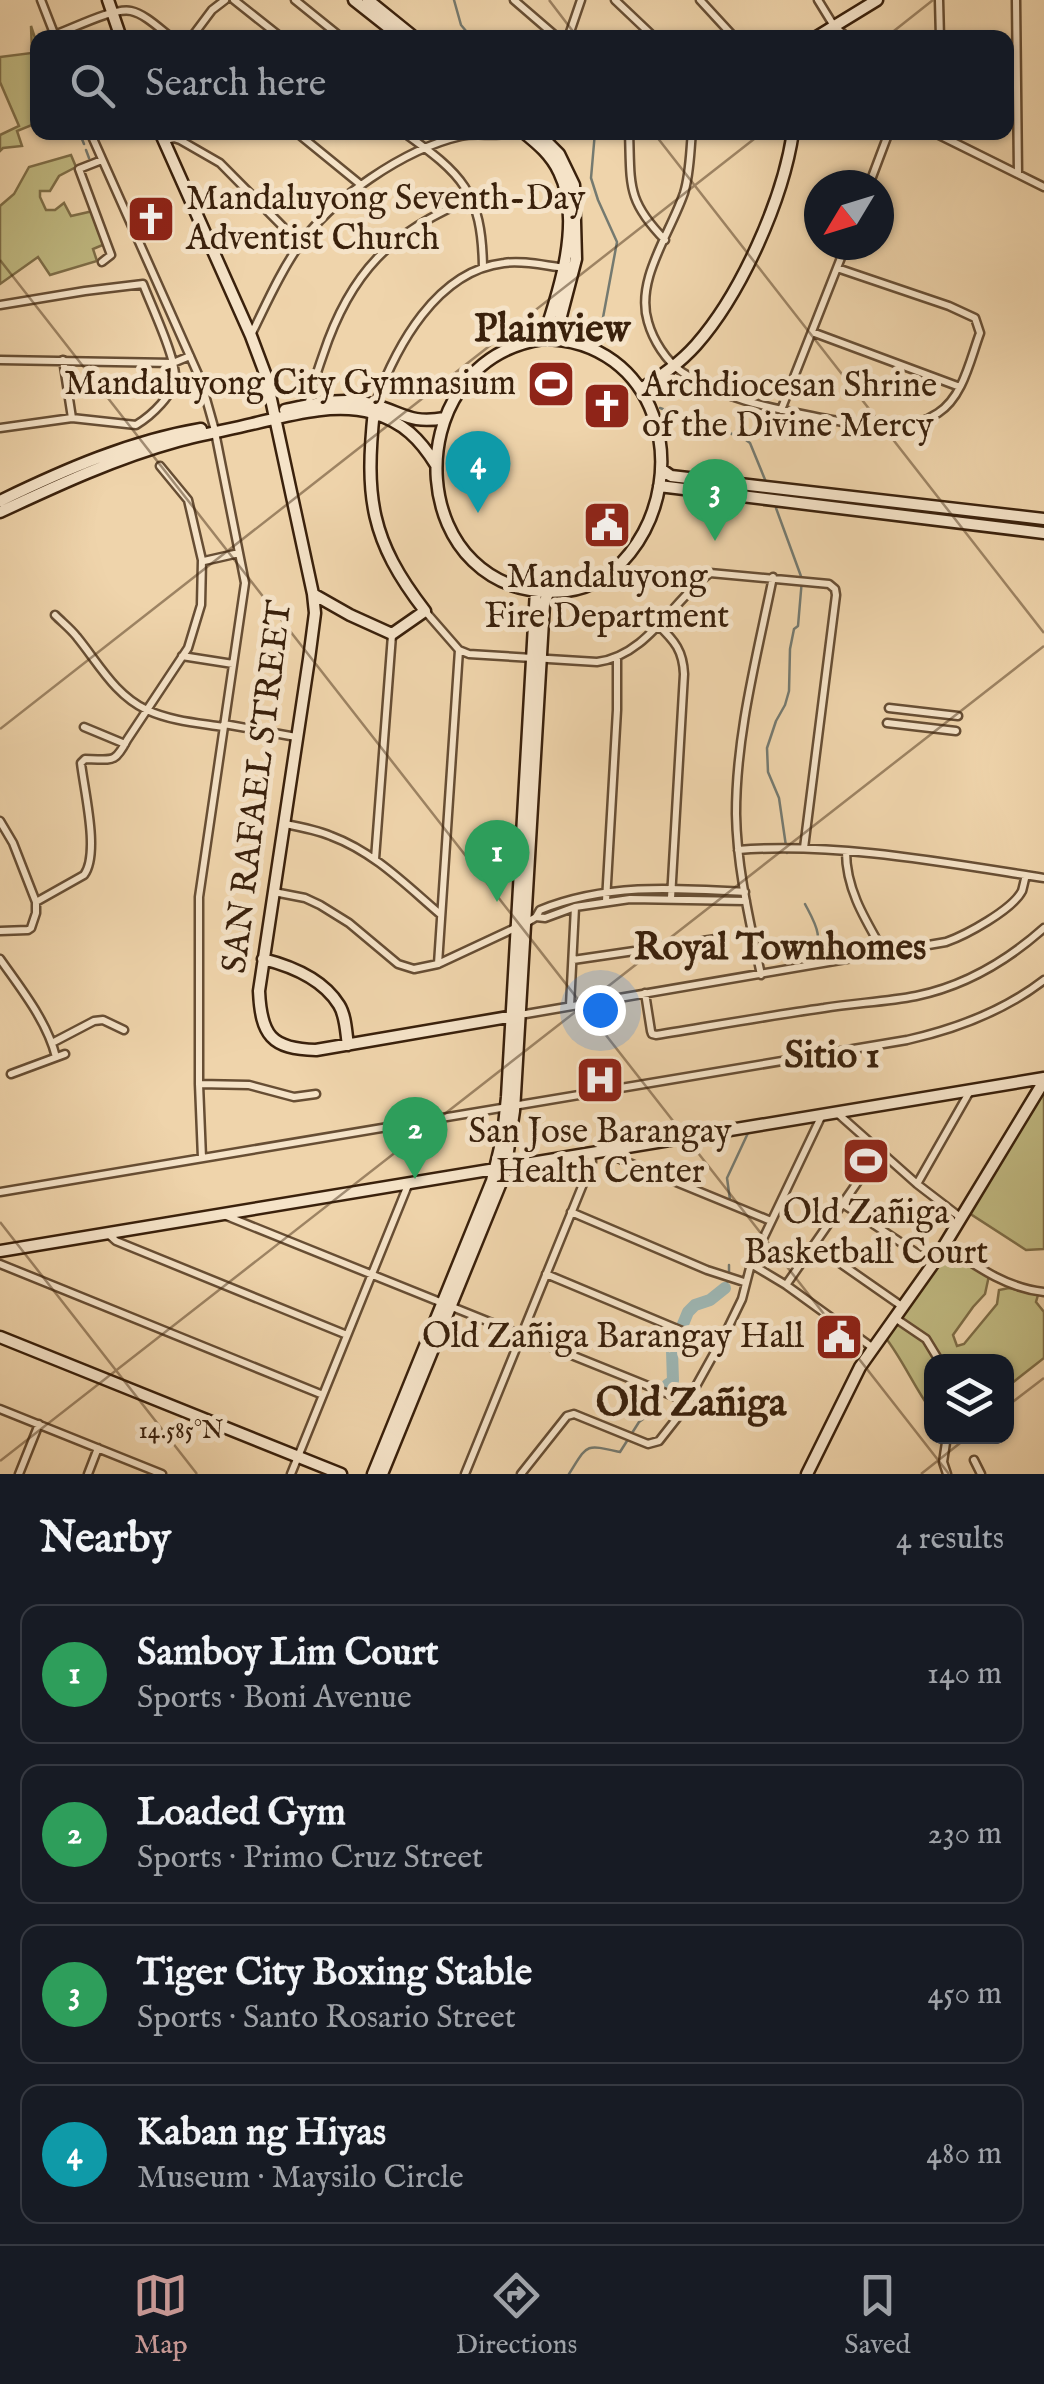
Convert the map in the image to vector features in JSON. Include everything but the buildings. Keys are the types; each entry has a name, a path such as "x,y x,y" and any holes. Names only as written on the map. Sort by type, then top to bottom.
{"street":[{"path":"41,0 52,30"},
{"path":"108,0 118,30"},
{"path":"197,30 212,10 226,0"},
{"path":"234,0 272,30"},
{"path":"295,0 332,30"},
{"path":"354,0 392,30"},
{"path":"368,0 405,30"},
{"path":"514,0 549,30"},
{"path":"571,30 581,0"},
{"path":"615,0 647,30"},
{"path":"700,0 713,9 729,30"},
{"path":"818,0 839,30"},
{"path":"828,30 878,0"},
{"path":"939,0 940,30"},
{"path":"1016,0 1018,174"},
{"path":"69,30 128,10 161,30"},
{"path":"93,140 201,381 215,430 245,583 199,897 202,1158"},
{"name":"SAN RAFAEL STREET","path":"164,140 266,376 313,594 315,614 263,959 259,1005 266,1030 274,1039 292,1049 316,1050 946,942 976,928 1020,894 1026,875"},
{"path":"180,140 220,164 300,244"},
{"path":"306,140 361,185"},
{"path":"414,140 452,170 471,200 480,225 483,268"},
{"path":"251,336 300,244 335,207 391,166 446,140"},
{"path":"532,140 550,156 566,193 570,268"},
{"path":"545,140 559,154 574,185 576,237 549,339"},
{"path":"629,140 636,203 644,219 665,240"},
{"path":"691,140 686,188 647,278 644,304 655,338 675,366 725,394 862,426 894,428 920,422 952,402 980,333 975,318 837,268"},
{"path":"641,390 675,366 720,313 764,228 791,140"},
{"path":"875,170 887,140"},
{"path":"949,140 1044,187"},
{"path":"102,160 79,169 112,254 102,262"},
{"path":"308,409 334,324 369,266 406,232 471,200"},
{"path":"782,410 840,260"},
{"path":"570,268 509,262 483,268 442,294 420,316 393,360 374,409 370,463 374,520 392,564 425,611 459,650 480,656 597,662 618,657 658,625 710,572 829,584 836,595 804,848"},
{"path":"0,305 143,284 173,363 175,381 166,397 132,426 72,418 0,428"},
{"path":"812,332 960,387"},
{"path":"549,339 574,342 606,356 624,369 641,390 654,416 661,470 654,508 636,545 614,571 575,590 526,589 486,574 452,535 436,466 445,418 461,387 482,366 512,346 549,339"},
{"path":"0,360 173,363 190,356"},
{"path":"63,360 72,418"},
{"path":"0,512 76,476 178,440 274,415 308,409 374,409 419,421 445,418"},
{"path":"374,409 410,430 436,466"},
{"path":"0,500 74,465 171,434 215,430"},
{"path":"36,902 88,870 90,841 80,763 84,759 117,758 188,648 199,615 202,560 188,500 160,466"},
{"path":"661,470 671,476 1044,519"},
{"path":"660,486 1044,533"},
{"path":"202,560 239,552"},
{"path":"761,975 738,850 737,802 747,696 773,577"},
{"path":"382,1474 500,1169 510,1106 543,590"},
{"path":"313,594 392,634"},
{"path":"392,634 425,611"},
{"path":"55,615 120,691 147,710 187,722 298,737"},
{"path":"658,625 683,657 684,674 671,898"},
{"path":"375,859 392,634"},
{"path":"438,964 459,650"},
{"path":"182,656 233,664"},
{"path":"606,902 618,657"},
{"path":"889,708 958,716"},
{"path":"887,722 956,731"},
{"path":"84,727 125,744"},
{"path":"0,820 36,902 31,928 0,931"},
{"path":"284,824 330,836 375,859 440,914"},
{"path":"738,850 804,848 1044,878"},
{"path":"846,852 847,871 857,902 885,954"},
{"path":"273,891 320,905 349,923 398,964 414,968 438,964 520,926 540,910 559,902 607,891 672,888 745,896"},
{"path":"536,917 606,902 745,896"},
{"path":"570,1006 575,907"},
{"path":"645,993 651,1031 656,1035 919,996 962,982 1006,959 1044,928"},
{"path":"573,960 716,939"},
{"path":"0,958 30,1003 56,1058"},
{"path":"263,959 295,969 326,990 341,1008 348,1045"},
{"path":"0,1192 928,1035 976,1019 1044,980"},
{"path":"52,1043 94,1021 103,1020 124,1030"},
{"path":"11,1074 66,1054"},
{"path":"0,1251 769,1122 1044,1080"},
{"path":"806,1474 860,1367 945,1245 1044,1080"},
{"path":"199,1084 250,1085 294,1097 316,1094"},
{"path":"917,1184 970,1091"},
{"path":"836,1112 917,1184 962,1217"},
{"path":"522,1474 567,1416 574,1414 648,1444 659,1441 688,1402 742,1299 751,1264 823,1114"},
{"path":"611,1150 615,1158 771,1221"},
{"path":"466,1474 592,1162 592,1153"},
{"path":"786,1285 859,1180"},
{"path":"291,1474 408,1184"},
{"path":"842,1204 932,1264"},
{"path":"571,1212 744,1282"},
{"path":"223,1214 688,1402"},
{"path":"107,1233 126,1246 347,1335"},
{"path":"814,1244 902,1307"},
{"path":"945,1245 998,1279 1044,1292"},
{"path":"0,1264 323,1395"},
{"path":"751,1264 873,1348"},
{"path":"546,1274 718,1346"},
{"path":"372,1474 446,1304"},
{"path":"895,1318 926,1340 935,1354"},
{"path":"0,1337 341,1474"},
{"path":"0,1410 158,1473"},
{"path":"19,1474 39,1424"},
{"path":"945,1444 942,1462 947,1474"},
{"path":"88,1474 98,1448"},
{"path":"974,1460 982,1474"}],"shaded area":[{"path":"30,53 30,126 17,131 22,146 0,151 0,135 19,126 0,82 0,57"},
{"path":"71,155 76,167 59,176 50,191 40,191 40,197 46,210 55,210 64,203 71,216 93,211 105,244 93,249 97,261 50,275 38,257 0,284 0,206 14,194 29,167"},
{"path":"1044,1091 1044,1249 1026,1250 969,1213"},
{"path":"939,1254 981,1262 990,1271 985,1294 953,1335 957,1346 964,1344 997,1304 999,1290 1009,1288 1038,1295 1036,1302 1044,1312 1044,1358 1014,1382 1014,1354 924,1354 924,1400 885,1337 922,1287"}],"waterway":[{"path":"454,0 465,30"},
{"path":"82,140 84,144"},
{"path":"590,335 602,323 617,242 591,178 594,140"},
{"path":"86,150 89,158"},
{"path":"660,408 743,438 750,443 766,482"},
{"path":"776,508 802,579 798,626 790,649 789,691 767,748 768,772 779,798 787,853"},
{"path":"805,904 818,938 810,959"},
{"path":"730,1200 727,1178 748,1133"},
{"path":"725,1288 729,1265"},
{"path":"667,1385 673,1381 672,1351 688,1312 725,1288"},
{"path":"569,1474 588,1449 620,1452 639,1422 650,1414 660,1394"}],"place":[{"name":"Mandaluyong Seventh-Day Adventist Church","path":"151,219"},
{"name":"Mandaluyong City Gymnasium","path":"551,384"},
{"name":"Archdiocesan Shrine of the Divine Mercy","path":"607,406"},
{"name":"Kaban ng Hiyas","path":"478,513"},
{"name":"Mandaluyong Fire Department","path":"607,525"},
{"name":"Tiger City Boxing Stable","path":"715,541"},
{"name":"Samboy Lim Court","path":"497,902"},
{"name":"San Jose Barangay Health Center","path":"600,1080"},
{"name":"Old Zañiga Basketball Court","path":"866,1161"},
{"name":"Loaded Gym","path":"415,1179"},
{"name":"Old Zañiga Barangay Hall","path":"839,1337"}],"district":[{"name":"Plainview","path":"552,330"},
{"name":"Royal Townhomes","path":"780,949"},
{"name":"Sitio 1","path":"832,1057"},
{"name":"Old Zañiga","path":"691,1404"}]}
